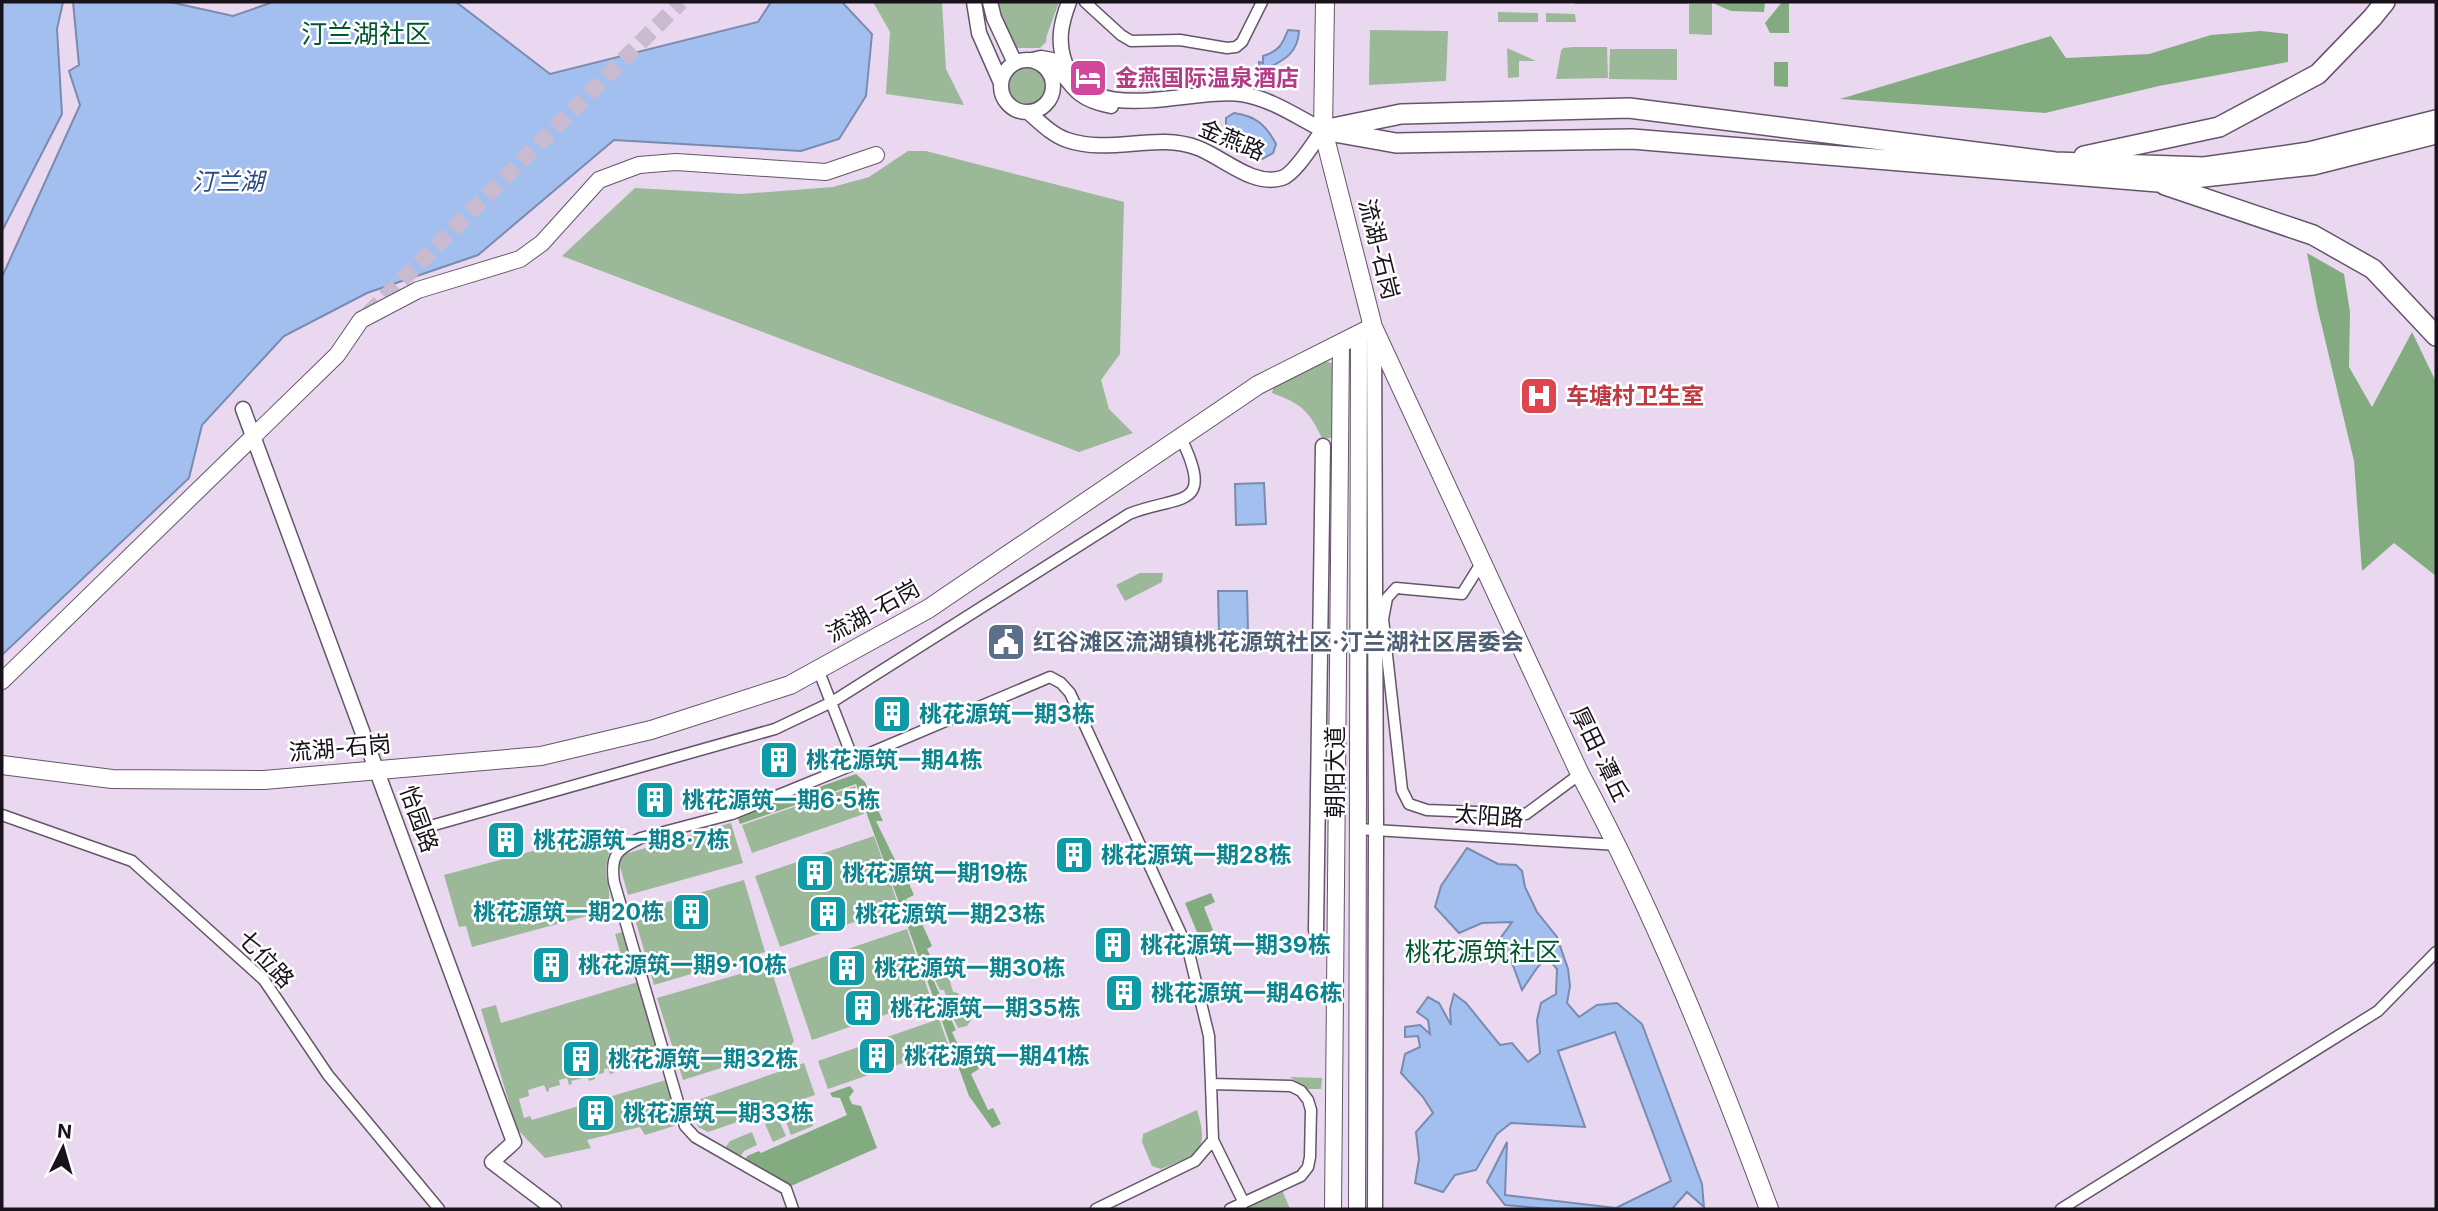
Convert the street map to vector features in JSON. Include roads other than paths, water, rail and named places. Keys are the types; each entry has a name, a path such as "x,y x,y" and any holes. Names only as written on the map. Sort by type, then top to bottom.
{"highway":[{"path":"2055,162 2219,127 2318,74 2385,2"},
{"path":"1323,130 1401,114 1629,108 2055,162 2204,167 2309,152 2436,125"},
{"path":"1323,130 1396,144 1632,139 2158,182 2313,165 2436,125"},
{"path":"2158,182 2313,235 2373,269 2436,336"}],"main road":[{"name":"流湖-石岗","path":"2,765 126,779 264,780 541,756 651,730 790,685 928,609 1258,385 1366,331 1323,130 1325,2"},
{"path":"2,681 337,355 361,320 418,290 520,259 542,243 599,180 639,165 676,162 826,172 876,155"},
{"name":"厚田-潭丘","path":"1366,331 1482,562 1580,774 1618,845 1717,1069 1769,1209"},
{"name":"朝阳大道","path":"1357,1209 1358,706 1366,331"},
{"name":"朝阳大道","path":"1333,1209 1341,343"}],"street":[{"name":"金燕路","path":"974,2 979,33 1001,83 1002,92 1012,107 1033,111 1064,131 1102,138 1150,132 1173,134 1212,147 1266,173 1286,167 1323,130"},
{"path":"990,2 994,18 1016,63"},
{"name":"金燕路","path":"1037,59 1051,50 1069,2"},
{"path":"1085,2 1131,41 1180,40 1227,48 1236,47 1242,42 1262,2"},
{"name":"金燕路","path":"1061,24 1062,54 1068,72 1073,80 1087,90 1115,99 1139,102 1220,92 1243,94 1267,101 1323,130"},
{"name":"金燕路","path":"1037,59 1052,60 1072,86 1091,102 1129,108 1215,97 1250,102 1323,130"},
{"path":"1001,83 1008,68 1016,63 1037,59 1047,69 1054,84 1049,100 1033,111"},
{"path":"1366,331 1375,697 1374,1209"},
{"name":"怡园路","path":"243,410 514,1142 492,1162 554,1209"},
{"path":"434,825 775,729 832,702 1129,514 1178,502 1186,497 1193,489 1196,479 1193,464 1181,438"},
{"path":"1316,930 1322,446"},
{"path":"1482,562 1462,593 1396,588 1387,598 1383,619 1402,790 1409,804 1427,810 1526,814 1580,774"},
{"path":"818,669 855,764"},
{"path":"793,1209 786,1189 695,1137 685,1126 614,882 612,868 616,853 641,838 732,814 855,764 870,753 1050,677 1061,683 1070,693 1188,949 1209,1036 1213,1140 1244,1202"},
{"path":"1358,706 1391,688"},
{"name":"七位路","path":"2,815 132,861 264,980 328,1075 439,1209"},
{"name":"太阳路","path":"1358,829 1618,845"},
{"path":"2061,1209 2378,1011 2436,952"},
{"path":"1211,1084 1291,1086 1301,1091 1311,1110 1308,1167 1301,1176 1230,1209"},
{"path":"1096,1209 1195,1161 1213,1140"}],"water":[{"path":"2,2 63,2 57,29 62,114 2,231"},
{"name":"汀兰湖","path":"73,2 170,2 233,16 273,2 456,2 550,74 758,22 771,2 842,2 872,34 866,96 839,139 801,151 614,140 478,255 367,293 284,336 202,425 189,478 2,655 2,277 80,105 69,71 79,65"},
{"path":"1288,30 1299,31 1293,50 1268,68 1267,73 1260,74 1259,62 1263,63 1263,56 1279,47"},
{"path":"1234,113 1248,116 1264,127 1276,144 1273,153 1262,159 1226,128 1226,118"},
{"path":"1264,483 1266,524 1236,525 1235,484"},
{"path":"1218,591 1247,591 1248,631 1219,632"},
{"path":"1467,848 1498,864 1516,865 1522,871 1525,887 1537,912 1557,937 1568,969 1570,986 1567,1003 1579,1017 1597,1005 1617,1003 1642,1024 1702,1184 1704,1207 1687,1192 1672,1209 1551,1209 1505,1205 1487,1182 1507,1142 1505,1195 1616,1208 1671,1181 1615,1032 1558,1051 1585,1127 1511,1123 1497,1134 1476,1170 1455,1175 1443,1192 1415,1183 1419,1159 1416,1132 1433,1113 1423,1097 1401,1073 1405,1054 1420,1047 1418,1036 1405,1037 1405,1027 1420,1025 1430,1034 1428,1020 1417,1012 1428,997 1439,1003 1451,1025 1450,1009 1454,994 1466,1003 1500,1045 1512,1043 1528,1062 1540,1053 1537,1020 1541,1003 1556,994 1557,969 1547,957 1522,990 1511,960 1494,947 1512,922 1482,923 1459,933 1435,907 1441,886"}],"tunnel":[{"path":"368,314 681,2"}],"place":[{"name":"金燕国际温泉酒店","path":"1088,78"},
{"name":"车塘村卫生室","path":"1539,396"},
{"name":"红谷滩区流湖镇桃花源筑社区·汀兰湖社区居委会","path":"1006,642"},
{"name":"桃花源筑一期3栋","path":"892,714"},
{"name":"桃花源筑一期4栋","path":"779,760"},
{"name":"桃花源筑一期6·5栋","path":"655,800"},
{"name":"桃花源筑一期8·7栋","path":"506,840"},
{"name":"桃花源筑一期28栋","path":"1074,855"},
{"name":"桃花源筑一期19栋","path":"815,873"},
{"name":"桃花源筑一期20栋","path":"691,912"},
{"name":"桃花源筑一期23栋","path":"828,914"},
{"name":"桃花源筑一期39栋","path":"1113,945"},
{"name":"桃花源筑一期9·10栋","path":"551,965"},
{"name":"桃花源筑一期30栋","path":"847,968"},
{"name":"桃花源筑一期46栋","path":"1124,993"},
{"name":"桃花源筑一期35栋","path":"863,1008"},
{"name":"桃花源筑一期41栋","path":"877,1056"},
{"name":"桃花源筑一期32栋","path":"581,1059"},
{"name":"桃花源筑一期33栋","path":"596,1113"}],"district":[{"name":"汀兰湖社区","path":"366,33"},
{"name":"桃花源筑社区","path":"1483,951"}]}
